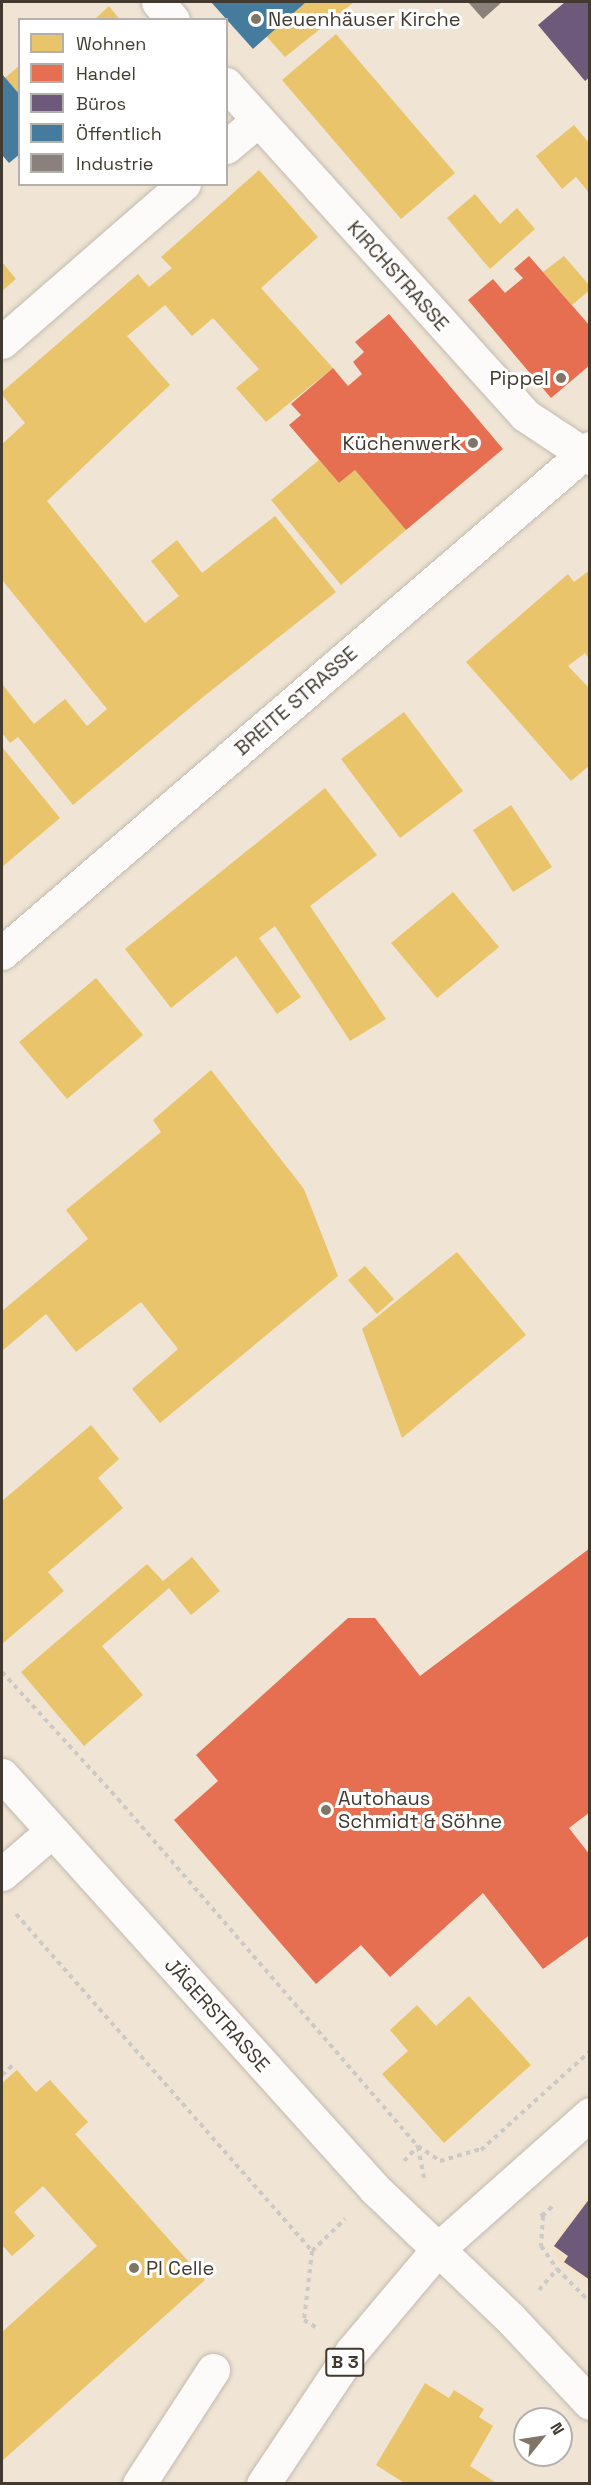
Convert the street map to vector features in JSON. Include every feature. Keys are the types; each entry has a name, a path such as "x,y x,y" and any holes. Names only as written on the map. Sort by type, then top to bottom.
{"street":[{"path":"158,2 171,18"},
{"name":"KIRCHSTRASSE","path":"228,86 525,415 587,453"},
{"path":"228,145 257,121"},
{"path":"2,342 182,186"},
{"name":"BREITE STRASSE","path":"2,953 587,453"},
{"name":"JÄGERSTRASSE","path":"2,1775 375,2189 512,2319 590,2403"},
{"path":"2,1874 52,1831"},
{"name":"B 3","path":"263,2484 352,2351 438,2249 590,2114"},
{"path":"139,2484 213,2370"}],"path":[{"path":"2,1672 118,1799 418,2146 440,2161 482,2149 590,2051"},
{"path":"9,1906 312,2251 304,2320"},
{"path":"2,2076 13,2066"},
{"path":"543,2216 541,2246 557,2270 590,2302"}],"shaded area":[{"path":"589,2193 589,2284 559,2262 552,2245"}],"building: Wohnen":[{"path":"306,2 354,2 285,57 266,36"},
{"path":"109,6 118,18 96,18"},
{"path":"336,34 455,173 401,219 282,80"},
{"path":"18,67 18,93 5,78"},
{"path":"574,125 590,144 590,194 576,177 562,189 536,156"},
{"path":"259,170 318,237 261,288 333,368 266,422 236,388 259,369 213,318 192,336 165,305 127,336 170,385 47,501 145,623 179,596 151,561 177,540 202,573 275,516 336,592 203,697 73,805 18,737 10,743 2,733 2,684 34,724 65,699 87,726 107,709 2,580 2,444 25,423 2,392 138,274 149,287 172,268 161,257"},
{"path":"475,194 500,224 517,208 535,229 490,269 447,218"},
{"path":"564,256 590,286 590,290 572,305 543,272"},
{"path":"2,262 16,279 2,291"},
{"path":"319,460 339,483 355,470 406,530 341,585 271,500"},
{"path":"590,570 590,660 585,653 568,666 590,689 590,765 571,781 466,662 568,574 574,582"},
{"path":"404,712 463,791 400,838 341,759"},
{"path":"2,747 60,818 2,867"},
{"path":"325,788 377,855 310,906 386,1019 350,1041 275,926 259,938 301,997 277,1014 236,956 171,1008 125,949"},
{"path":"511,805 552,867 513,892 473,830"},
{"path":"453,892 499,947 437,998 391,943"},
{"path":"96,978 143,1035 67,1099 19,1042"},
{"path":"211,1070 304,1189 338,1276 160,1423 132,1389 178,1349 141,1302 76,1352 46,1314 2,1351 2,1311 88,1239 66,1210 161,1132 153,1120"},
{"path":"457,1252 526,1335 402,1438 362,1329"},
{"path":"365,1266 394,1299 377,1314 348,1280"},
{"path":"91,1425 119,1459 98,1478 123,1508 48,1572 64,1591 2,1644 2,1501"},
{"path":"192,1557 220,1591 191,1615 169,1588 102,1646 143,1695 84,1746 21,1672 147,1564 163,1581"},
{"path":"469,1996 531,2065 444,2143 382,2074 408,2051 390,2030 417,2005 436,2026"},
{"name":"PI Celle","path":"17,2070 36,2092 50,2080 88,2122 75,2134 205,2280 2,2461 2,2332 97,2246 43,2186 14,2212 35,2236 12,2256 2,2245 2,2083"},
{"path":"425,2383 449,2398 454,2390 484,2409 479,2417 493,2426 470,2466 498,2484 406,2484 376,2465"}],"building: Handel":[{"path":"529,256 590,326 590,365 551,398 468,300 493,279 505,293 523,278 514,269"},
{"path":"389,314 503,449 406,530 355,470 339,483 289,425 301,415 291,404 333,368 348,386 362,374 353,362 364,352 355,342"},
{"path":"590,1548 590,1812 569,1828 590,1855 590,1935 543,1969 483,1893 390,1977 361,1945 316,1984 174,1820 218,1781 196,1755 348,1618 375,1618 420,1676"}],"building: Büros":[{"path":"565,2 590,2 590,77 585,81 538,25"},
{"path":"590,2198 590,2280 564,2262 568,2256 554,2246"}],"building: Öffentlich":[{"name":"Neuenhäuser Kirche","path":"211,2 306,2 253,49 228,21 228,18 225,18"},
{"path":"2,74 18,93 18,156 9,163 2,155"}],"building: Industrie":[{"path":"468,2 502,2 483,19"}],"place":[{"name":"Neuenhäuser Kirche","path":"256,19"},
{"name":"Pippel","path":"561,378"},
{"name":"Küchenwerk","path":"473,443"},
{"name":"Autohaus Schmidt & Söhne","path":"326,1810"},
{"name":"PI Celle","path":"134,2268"}]}
